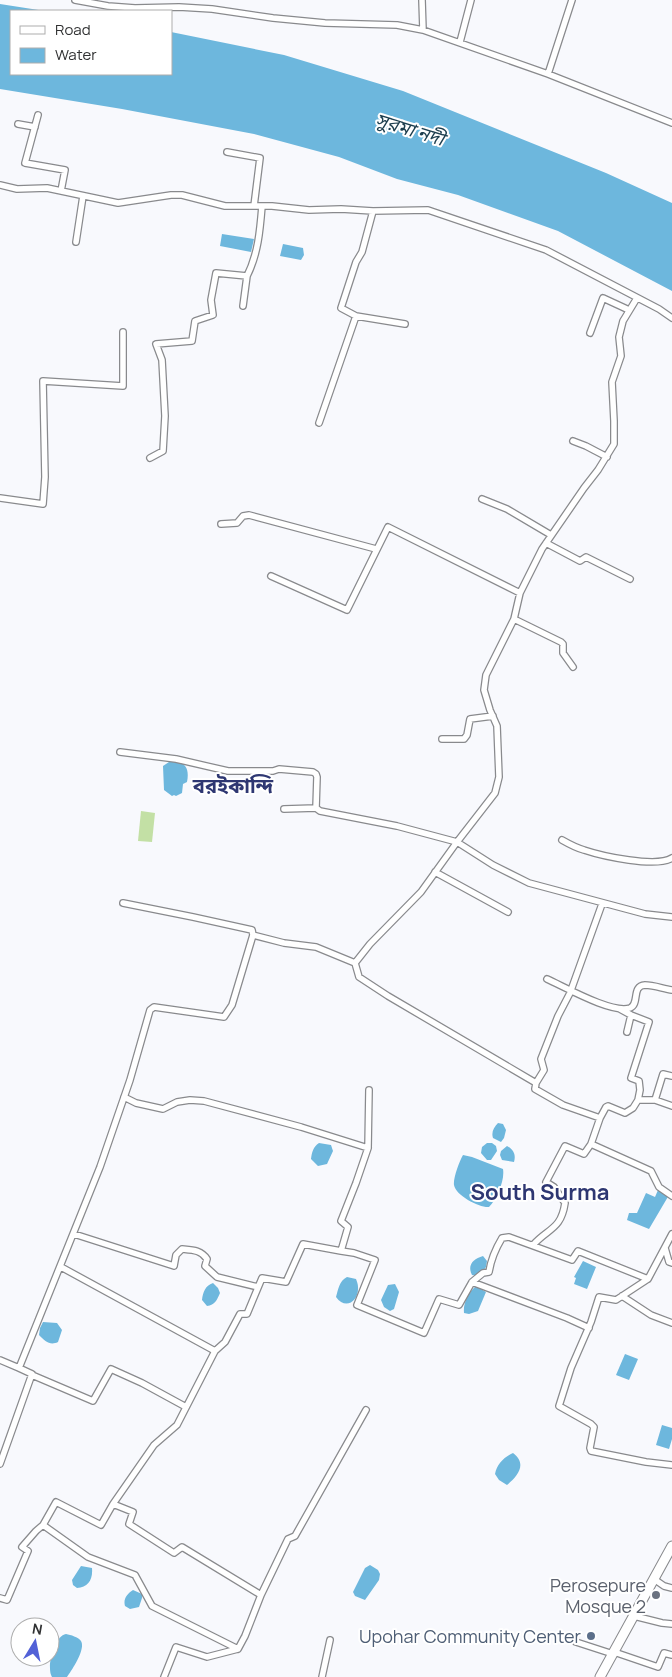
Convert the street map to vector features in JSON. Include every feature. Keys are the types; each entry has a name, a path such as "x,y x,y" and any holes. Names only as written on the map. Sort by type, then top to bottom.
{"highway":[{"path":"600,1677 672,1546"}],"street":[{"path":"75,0 109,3 135,8 179,7 212,9 273,18 324,23 397,25 424,30 548,74 672,123"},
{"path":"179,7 181,0"},
{"path":"422,0 424,30"},
{"path":"460,42 471,0"},
{"path":"548,74 572,0"},
{"path":"38,115 25,163 65,170 60,191"},
{"path":"18,124 35,127"},
{"path":"227,152 260,158 254,206"},
{"path":"0,185 17,189 47,188 118,203 161,195 182,195 225,206 272,206 309,210 428,210 546,250 659,309 672,318"},
{"path":"76,242 83,196"},
{"path":"243,306 247,276 253,264 260,235 262,206"},
{"path":"373,211 362,252 356,262 341,308 356,316 405,324"},
{"path":"150,458 163,451 165,416 162,360 156,344 192,341 195,321 213,315 211,300 216,273 247,276"},
{"path":"590,333 603,298 629,310"},
{"path":"355,963 370,944 421,892 495,793 499,776 498,726 484,690 486,675 514,619 520,593 546,543 607,457 614,444 612,382 621,356 619,337 623,321 636,298"},
{"path":"320,423 356,316"},
{"path":"0,498 42,504 45,477 42,381 123,386 123,332"},
{"path":"573,441 607,457"},
{"path":"482,499 507,509 551,535"},
{"path":"221,524 238,523 243,516 249,515 376,549"},
{"path":"271,576 347,610 386,529 391,528 520,593"},
{"path":"546,543 580,561 586,557 630,579"},
{"path":"514,619 561,642 563,644 562,653 573,667"},
{"path":"442,739 464,739 468,735 470,719 493,716"},
{"path":"120,752 176,759 228,771 273,771 279,769 313,772 318,777 316,808"},
{"path":"284,809 316,808 320,811 397,826 457,842 492,865 529,884 645,914 672,917"},
{"path":"562,840 583,850 624,859 657,862 672,858"},
{"path":"435,872 508,912"},
{"path":"19,1368 100,1167 124,1097 150,1010 154,1007 224,1017 232,1005 253,935 252,930 123,903"},
{"path":"600,1118 563,1105 535,1089 536,1083 544,1070 541,1059 571,989 602,904"},
{"path":"253,935 284,943 316,947 355,963"},
{"path":"355,963 359,977 536,1083"},
{"path":"533,1245 538,1239 555,1228 564,1210 565,1203 554,1187 546,1182 565,1146 584,1154 591,1144 600,1118 607,1106 625,1114 633,1108 638,1100 639,1081 631,1078 649,1022 620,1009 600,1004 547,979"},
{"path":"620,1009 631,1008 634,1004 636,991 640,987 646,985 672,990"},
{"path":"627,1032 631,1015"},
{"path":"654,1100 663,1074 672,1076"},
{"path":"341,1251 348,1227 341,1221 368,1148 369,1090"},
{"path":"124,1097 163,1109 177,1102 190,1100 204,1101 301,1127 368,1148"},
{"path":"638,1100 654,1100 672,1106"},
{"path":"591,1144 650,1171 659,1187 672,1196"},
{"path":"74,1234 174,1266 176,1255 182,1249 198,1250 207,1259 206,1266 217,1277 258,1287"},
{"path":"672,1234 648,1279 616,1300 599,1297 589,1328 571,1368 559,1406 594,1427 591,1450 646,1462 672,1465"},
{"path":"0,1598 7,1600 28,1551 22,1547 43,1525 56,1502 101,1525 113,1504 154,1446 176,1425 214,1351 225,1342 240,1314 247,1314 262,1278 286,1282 303,1244 354,1253 375,1260 357,1305 424,1333 439,1299 459,1305 472,1282 483,1273 489,1272 491,1261 502,1238 509,1237 572,1260 578,1251 648,1279"},
{"path":"664,1248 669,1262 672,1263"},
{"path":"61,1267 214,1351"},
{"path":"472,1282 589,1328"},
{"path":"622,1296 651,1314 672,1323"},
{"path":"0,1360 93,1401 111,1369 142,1383 186,1407"},
{"path":"0,1464 32,1375"},
{"path":"164,1677 176,1647 207,1657 238,1649 288,1539 295,1536 366,1410"},
{"path":"113,1504 133,1512 129,1524 174,1553 182,1547 261,1595"},
{"path":"43,1525 88,1557 135,1575 152,1606 238,1649"},
{"path":"654,1579 664,1586 672,1588"},
{"path":"634,1616 672,1624"},
{"path":"322,1677 330,1640"},
{"path":"576,1642 658,1667 664,1653 672,1655"}],"green space":[{"path":"141,811 155,813 152,842 138,841"}],"water":[{"name":"সুরমা নদী","path":"0,4 39,10 10,10 10,75 172,75 172,32 284,55 403,91 606,173 672,203 672,291 558,231 458,195 397,179 339,157 254,134 122,109 0,89"},
{"path":"222,234 254,239 251,252 220,246"},
{"path":"283,244 303,248 304,255 301,260 280,256"},
{"path":"169,762 182,763 188,772 187,782 183,784 182,793 176,796 172,796 164,790 163,766"},
{"path":"498,1123 503,1124 506,1130 501,1142 492,1136 493,1130"},
{"path":"319,1143 331,1145 333,1151 327,1164 318,1166 311,1159 315,1146"},
{"path":"487,1143 492,1143 496,1146 497,1151 491,1160 487,1160 481,1153 482,1147"},
{"path":"507,1146 514,1153 514,1162 502,1160 501,1151"},
{"path":"463,1155 503,1169 500,1189 489,1207 480,1206 464,1197 454,1185 454,1179"},
{"path":"658,1190 669,1195 649,1229 627,1220 629,1213 637,1213 646,1193 655,1197"},
{"path":"483,1256 487,1261 486,1267 479,1276 472,1275 470,1268 472,1263"},
{"path":"583,1261 596,1267 587,1289 574,1284 576,1278 574,1277"},
{"path":"347,1277 356,1279 358,1292 354,1300 347,1304 336,1297 341,1283"},
{"path":"213,1283 220,1293 214,1303 207,1306 202,1300 203,1294 206,1288"},
{"path":"395,1284 399,1292 394,1309 390,1311 384,1307 381,1300 388,1285"},
{"path":"476,1286 486,1292 478,1311 469,1314 464,1313 467,1298"},
{"path":"43,1322 57,1323 62,1330 58,1342 50,1343 39,1335"},
{"path":"625,1354 638,1359 629,1380 616,1375"},
{"path":"662,1425 672,1428 672,1439 669,1449 656,1445"},
{"path":"513,1453 520,1462 520,1466 517,1474 507,1485 499,1480 495,1474 501,1461"},
{"path":"370,1565 378,1570 380,1574 379,1580 365,1600 355,1596 353,1592 365,1568"},
{"path":"81,1566 92,1568 92,1576 87,1584 77,1588 73,1585 72,1580"},
{"path":"133,1590 142,1594 142,1598 139,1607 130,1609 125,1606 125,1599"},
{"path":"66,1634 76,1637 81,1641 82,1649 67,1677 52,1677 50,1667 60,1667 60,1638"}],"place":[{"name":"Perosepure Mosque 2","path":"656,1595"},
{"name":"Upohar Community Center","path":"591,1636"}],"district":[{"name":"বরইকান্দি","path":"233,785"},
{"name":"South Surma","path":"540,1192"}]}
